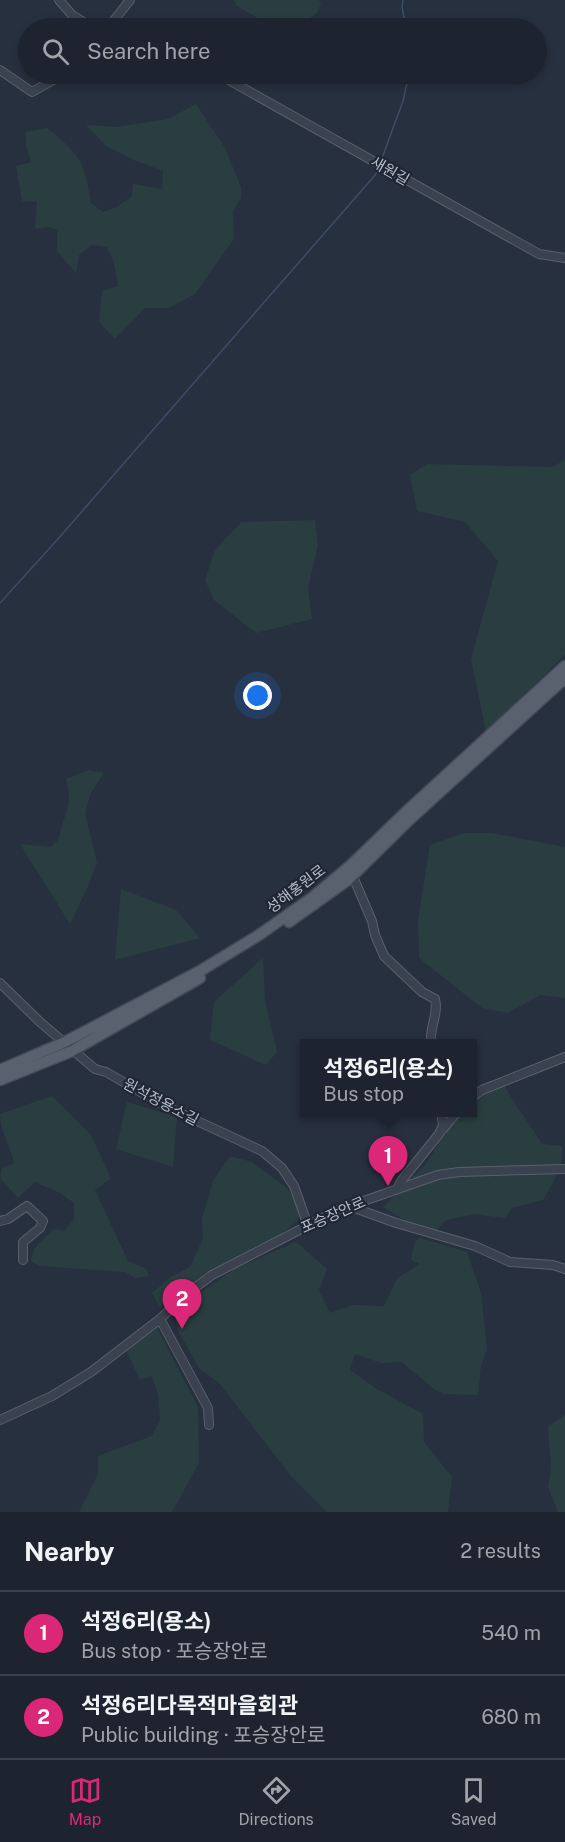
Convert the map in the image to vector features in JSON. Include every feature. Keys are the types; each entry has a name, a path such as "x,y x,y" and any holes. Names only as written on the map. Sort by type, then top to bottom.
{"main road":[{"name":"성해홍원로","path":"0,1070 68,1046 259,935 313,897 351,865 415,803 565,666"},
{"name":"성해홍원로","path":"0,1080 68,1046 265,939 348,880 408,821 565,678"}],"street":[{"path":"59,0 77,18"},
{"path":"118,18 130,0"},
{"path":"0,70 18,82"},
{"path":"20,84 32,92 46,84"},
{"name":"새원길","path":"237,84 539,254 565,258"},
{"path":"354,879 384,956 422,992 435,999 431,1039"},
{"name":"원석정용소길","path":"0,983 33,1016 95,1070 106,1072 167,1107 262,1151 282,1168 294,1186 308,1226"},
{"path":"477,1094 565,1057"},
{"path":"439,1134 443,1125 442,1117"},
{"path":"397,1189 402,1179 454,1117"},
{"name":"포승장안로","path":"0,1420 42,1401 73,1383 160,1319 185,1295 212,1275 349,1206 438,1175 459,1172 565,1169"},
{"path":"0,1221 8,1219 27,1206 43,1221 40,1228 23,1242 23,1260"},
{"path":"349,1206 396,1223 475,1246 514,1263 553,1265 565,1269"},
{"path":"160,1319 208,1408 209,1425"}],"green space":[{"path":"234,0 319,0 321,4 317,13 310,18 258,18 237,6"},
{"path":"196,104 225,148 241,187 241,198 233,212 234,239 195,294 169,308 145,308 115,339 99,322 102,291 118,286 114,263 107,247 92,245 79,255 76,273 57,251 57,230 49,227 35,229 37,202 22,201 16,166 31,162 26,146 26,132 47,128 67,145 83,168 91,203 103,212 117,207 132,196 133,184 162,189 163,171 106,146 86,125 117,127 168,119"},
{"path":"565,460 565,655 486,732 471,659 498,561 465,522 417,511 410,475 427,464 552,467"},
{"path":"315,520 318,545 308,588 312,619 256,633 214,600 205,580 215,550 241,522"},
{"path":"88,770 104,773 91,793 85,813 97,863 70,924 20,844 51,847 55,844 60,836 68,805 66,779"},
{"path":"464,833 492,833 565,847 565,998 540,995 508,1013 482,1008 419,958 418,920 430,845"},
{"path":"121,889 176,910 200,938 115,960"},
{"path":"263,958 265,1001 277,1052 266,1065 210,1040 214,1002"},
{"path":"504,1085 542,1144 562,1146 560,1167 543,1200 512,1208 505,1218 474,1214 446,1220 436,1231 415,1227 383,1207 426,1164 444,1135 459,1117 477,1117 477,1095"},
{"path":"52,1096 91,1135 111,1178 95,1190 128,1261 147,1269 149,1276 135,1278 125,1272 39,1266 31,1261 36,1247 42,1240 54,1229 64,1231 74,1219 74,1203 60,1193 35,1182 18,1198 0,1178 2,1168 14,1163 0,1114"},
{"path":"127,1102 177,1117 173,1167 116,1149"},
{"path":"230,1156 252,1162 288,1189 298,1206 298,1221 272,1240 205,1273 160,1308 152,1293 169,1278 191,1266 203,1238 202,1219 213,1181"},
{"path":"420,1238 467,1252 481,1293 487,1349 481,1366 478,1395 444,1394 435,1390 402,1362 381,1363 355,1354 350,1370 377,1389 423,1414 424,1442 452,1477 448,1512 327,1512 291,1476 219,1383 199,1368 177,1329 176,1310 234,1269 296,1242 327,1269 319,1290 330,1313 352,1305 384,1306 397,1278 420,1264 411,1260 415,1241"},
{"path":"157,1328 198,1407 199,1463 172,1512 79,1512 98,1474 98,1456 152,1436 160,1420 158,1394 152,1376 140,1380 126,1350"},
{"path":"565,1415 565,1512 558,1512 548,1487 551,1467 548,1426"}],"waterway":[{"path":"403,0 404,18"},
{"path":"381,161 403,101 407,84"},
{"path":"0,603 376,174 378,168"}],"place":[{"name":"석정6리(용소)","path":"388,1186"},
{"name":"석정6리다목적마을회관","path":"182,1329"}]}
